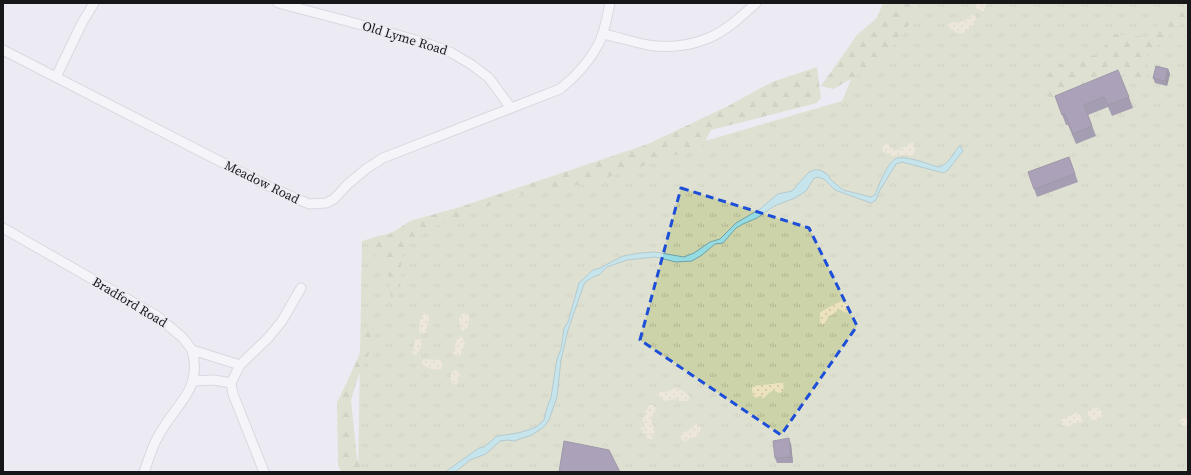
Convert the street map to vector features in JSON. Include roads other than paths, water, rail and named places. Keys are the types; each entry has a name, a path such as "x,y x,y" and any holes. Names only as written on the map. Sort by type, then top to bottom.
{"street":[{"path":"56,77 82,23 94,3"},
{"name":"Old Lyme Road","path":"278,3 377,28 429,44 452,53 472,65 489,78 511,108"},
{"name":"Meadow Road","path":"3,50 266,185 309,204 326,203 334,199 348,184 366,169 383,158 560,89 570,81 586,63 598,44 610,3"},
{"path":"602,34 647,45 679,46 706,39 721,31 756,3"},
{"name":"Bradford Road","path":"3,228 157,316 183,338 192,350"},
{"path":"264,472 233,394 231,383 240,365 268,338 282,320 301,288"},
{"path":"192,350 240,365"},
{"path":"144,472 159,434 181,404 194,380 195,360 192,350"},
{"path":"194,380 214,380 231,383"}],"water":[{"path":"960,145 963,151 944,173 902,162 896,164 880,190 876,200 871,203 835,190 824,179 817,177 814,178 806,191 795,198 774,206 757,218 736,228 723,243 715,244 692,261 676,262 655,257 627,260 607,267 599,275 585,282 583,287 568,330 561,360 557,397 549,420 544,427 532,435 514,441 500,441 486,454 470,460 455,472 445,472 479,448 484,447 497,436 528,430 536,427 544,420 551,397 564,328 568,322 579,283 593,270 623,256 640,253 655,252 684,257 694,253 710,242 720,239 736,223 760,209 778,194 792,191 809,172 814,170 820,170 827,174 831,180 843,190 871,197 875,195 886,170 895,159 904,158 938,167 942,166 948,161"}]}
